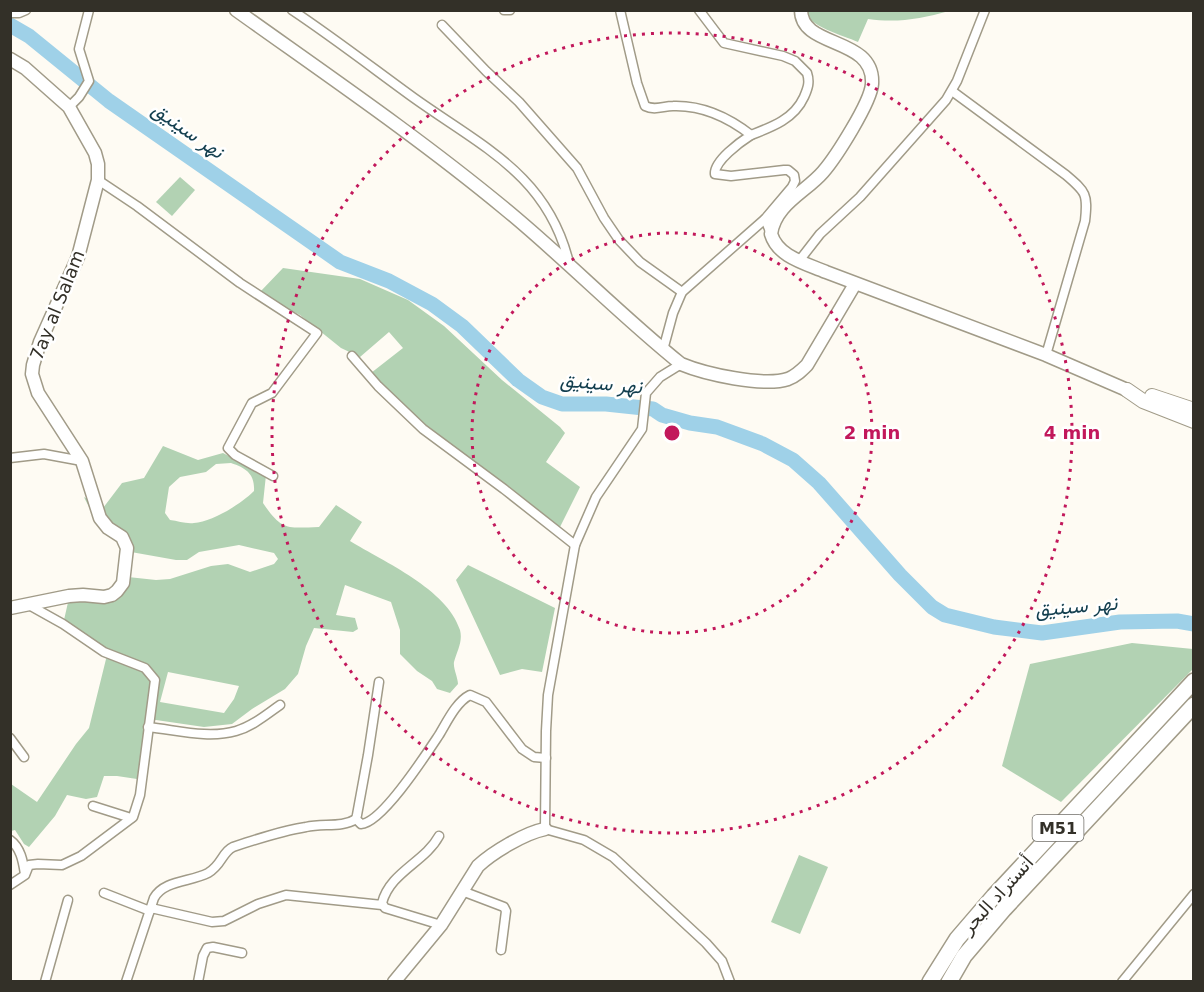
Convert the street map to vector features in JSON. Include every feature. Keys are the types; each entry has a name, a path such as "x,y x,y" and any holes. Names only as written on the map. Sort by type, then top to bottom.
{"highway":[{"name":"أتستراد البحر","path":"930,981 957,939 994,896 1194,681"},
{"name":"أتستراد البحر","path":"949,981 964,957 1004,909 1194,705"}],"main road":[{"path":"1127,390 1194,410"},
{"path":"1127,390 1143,401 1194,421"}],"street":[{"path":"10,13 26,10"},
{"path":"236,10 424,144 506,209 681,364 704,373 741,379 772,381 788,379 807,365 855,284"},
{"path":"292,10 516,170 547,211 562,238 570,267"},
{"path":"504,10 510,10"},
{"path":"620,10 637,83 645,106 652,109 670,106 701,109 735,122 751,135"},
{"path":"663,350 682,292 765,219 794,184 795,178 792,172 784,170 731,176 717,175 716,166 751,135 783,121 797,110 808,88 807,73 795,61 783,56 724,43 699,10"},
{"path":"771,234 776,217 824,171 864,107 872,88 870,72 864,59 848,47 811,30 802,21 801,10"},
{"path":"799,261 820,234 860,197 946,100 952,91 985,10"},
{"path":"69,107 79,97 89,81 79,49 87,11"},
{"path":"442,25 519,102 577,168 604,218 619,240 640,262 682,292"},
{"name":"7ay al Salam","path":"10,59 33,74 69,107 95,153 98,180 78,257 40,342 32,374 38,393 82,461 100,518 127,544 123,583 117,591 104,597 77,595 10,608"},
{"path":"952,91 1066,175 1084,190 1088,199 1085,221 1046,355"},
{"path":"98,180 240,283 317,333 272,393 252,403 228,448 235,455 273,476"},
{"path":"765,219 778,248 799,261 1046,355 1127,390"},
{"path":"352,356 378,386 423,429 575,545"},
{"path":"545,830 548,695 575,545 596,497 642,429 644,399 652,385 681,364"},
{"path":"10,458 44,454 82,461"},
{"path":"10,885 25,875 29,866 62,865 81,856 135,813 140,795 155,680 151,672 137,663 104,652 63,624 29,605"},
{"path":"379,682 357,819 361,824 369,822 388,804 433,744 457,707 470,695 486,702 529,755 546,758"},
{"path":"148,727 209,735 236,731 257,721 280,705"},
{"path":"10,738 24,757"},
{"path":"93,806 131,818"},
{"path":"126,981 150,909 157,892 162,888 214,870 220,864 226,851 233,847 280,832 308,826 344,824 357,819"},
{"path":"394,981 441,925 472,873 485,860 529,834 545,830 584,840 613,857 706,943 722,962 730,981"},
{"path":"382,905 384,896 398,877 434,845 439,836"},
{"path":"10,840 15,843 22,858 25,875"},
{"path":"462,891 504,907 506,910 501,950"},
{"path":"104,893 150,909 212,922 224,921 258,904 286,895 382,905 385,908 441,925"},
{"path":"1122,981 1194,894"},
{"path":"45,981 68,900"},
{"path":"198,981 204,952 207,948 213,947 242,953"}],"green space":[{"path":"805,10 949,11 909,20 868,19 858,42 819,26 812,21"},
{"path":"180,177 195,190 172,216 156,202"},
{"path":"283,268 360,279 408,300 444,326 502,380 560,427 565,433 546,462 580,487 559,529 470,458 430,431 371,373 403,348 389,332 360,357 341,348 300,315 261,295 260,292"},
{"path":"163,446 198,460 223,453 266,475 263,503 275,519 286,526 319,527 336,505 362,522 350,541 413,578 428,589 453,615 461,634 454,662 458,684 450,693 437,689 432,681 417,671 400,654 400,630 391,602 345,585 336,615 355,618 358,629 353,632 314,628 298,674 285,689 232,724 204,727 156,720 146,721 137,779 104,776 97,797 86,799 67,795 55,816 29,847 24,844 15,830 11,831 11,784 37,802 89,728 108,651 64,620 69,598 119,594 129,552 98,521 84,497 103,508 122,483 144,478","holes":["231,463 241,467 251,476 254,491 234,507 201,522 185,523 170,520 165,513 169,487 180,477 206,472 216,464","239,545 274,553 278,559 274,564 250,572 228,564 211,566 170,579 128,577 131,552 176,560 187,560 199,552","168,672 239,686 234,699 224,713 160,702"]},
{"path":"468,565 555,608 542,672 522,669 500,675 456,580"},
{"path":"1132,643 1193,649 1193,669 1061,802 1002,766 1030,664"},
{"path":"799,855 828,867 800,934 771,922"}],"waterway":[{"name":"نهر سينيق","path":"10,25 29,36 109,101 340,262 389,281 432,304 462,326 518,380 542,397 562,404 606,404 653,409 662,415 690,423 717,427 763,444 793,460 819,483 900,575 932,607 945,615 994,627 1042,633 1120,622 1177,621 1194,624"}]}
